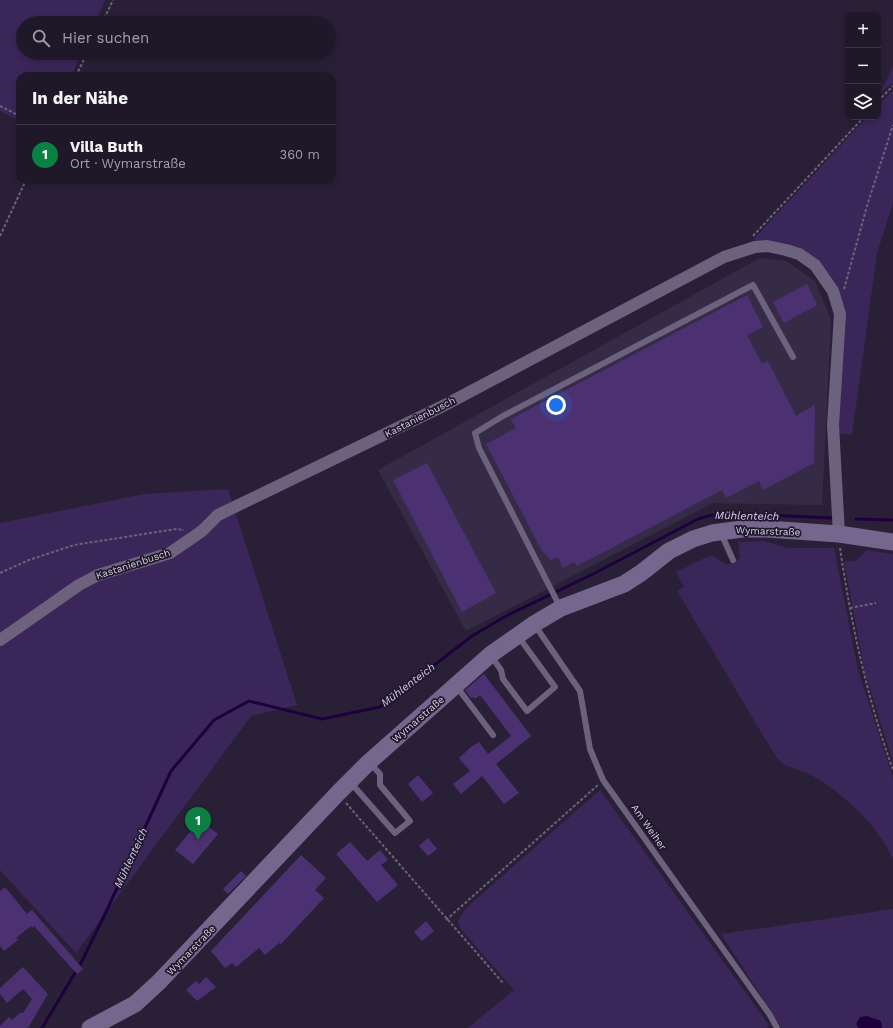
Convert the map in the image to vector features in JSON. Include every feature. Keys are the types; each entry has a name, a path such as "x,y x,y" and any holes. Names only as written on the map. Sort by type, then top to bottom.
{"main road":[{"name":"Wymarstraße","path":"90,1028 135,1004 159,982 369,762 490,655 534,624 559,604 624,584 669,551 693,539 720,531 742,529 839,534 893,542"}],"street":[{"name":"Kastanienbusch","path":"0,640 79,585 98,575 170,553 202,531 218,515 431,411 724,258 746,250 774,247 799,254 818,268 830,285 836,297 840,320 833,424 839,534"}],"lane":[{"path":"559,604 478,448 475,433 510,413 753,285 793,357"},
{"path":"720,531 733,560"},
{"name":"Am Weiher","path":"534,624 580,691 590,749 603,780 770,1015 777,1028"},
{"path":"490,655 501,670 502,679 526,711 555,687 518,635"},
{"path":"456,686 493,735"},
{"path":"344,787 395,833 410,820 380,785 380,774 369,762"}],"path":[{"path":"105,16 113,0"},
{"path":"78,72 84,60"},
{"path":"881,98 893,86"},
{"path":"0,106 16,114"},
{"path":"746,250 757,230 861,120"},
{"path":"836,297 846,284 867,206 893,125"},
{"path":"0,236 24,184"},
{"path":"0,573 29,560 74,545 176,529 202,531"},
{"path":"839,534 850,608 862,669 893,770"},
{"path":"850,608 876,604"},
{"path":"446,920 603,780"},
{"path":"344,787 446,920 503,983"}],"shaded area":[{"path":"0,0 105,0 98,16 16,16 16,60 78,60 73,72 16,72 16,119 0,111"},
{"path":"893,67 893,83 881,92"},
{"path":"893,90 893,203 877,253 852,435 837,433 845,326 835,285 823,269 760,243 754,239 864,120 881,120 881,102"},
{"path":"760,258 786,261 815,281 831,320 822,505 713,503 466,631 378,470"},
{"path":"228,489 297,705 251,716 76,953 0,870 0,523 144,494"},
{"path":"764,541 788,548 834,548 858,670 893,778 893,859 877,833 857,809 820,780 801,770 783,764 777,757 677,591 684,587 676,572 711,555 727,565 740,558 738,542"},
{"path":"866,550 893,554 893,762 865,673 844,562 856,561"},
{"path":"600,790 769,1025 766,1028 468,1028 514,990 460,928 458,921 465,909"},
{"path":"893,909 893,1028 782,1028 721,934 724,937 722,934"},
{"path":"867,1016 881,1021 882,1028 859,1028 856,1024 860,1017"}],"building":[{"path":"807,284 817,305 784,323 773,302"},
{"path":"747,295 763,327 747,335 762,364 768,361 796,416 815,405 814,463 763,490 759,481 726,498 722,490 577,566 574,562 563,568 558,557 551,560 542,551 486,444 516,428 511,419"},
{"path":"427,463 496,593 462,612 393,480"},
{"path":"484,674 531,736 496,764 519,793 504,804 482,776 461,794 453,784 470,771 459,758 471,747 479,742 488,754 511,736 480,695 475,699 473,697 471,698 465,690"},
{"path":"418,775 433,793 422,802 408,784"},
{"path":"200,820 218,834 193,864 175,850"},
{"path":"428,838 437,849 428,856 419,846"},
{"path":"350,842 367,861 380,850 388,860 381,865 398,885 377,902 336,854"},
{"path":"301,855 326,878 315,890 324,898 281,944 279,943 265,955 259,948 236,967 232,963 225,968 211,951"},
{"path":"241,871 246,876 228,894 223,889"},
{"path":"5,887 27,914 32,910 83,969 77,974 34,926 32,928 31,926 16,938 18,940 4,951 0,946 0,891"},
{"path":"426,921 434,931 422,941 414,932"},
{"path":"23,967 48,994 28,1028 0,1028 0,1026 9,1017 12,1020 20,1013 23,1013 32,999 23,989 7,1003 0,994 0,988"},
{"path":"206,977 216,987 197,1001 186,990 196,981 199,984"}],"waterway":[{"name":"Mühlenteich","path":"42,1028 81,963 171,771 214,720 249,701 322,719 380,707 472,636 506,616 595,573 698,519 712,515 768,515 831,518"},
{"name":"Mühlenteich","path":"856,519 893,520"}],"place":[{"name":"Villa Buth","path":"198,840"}]}
